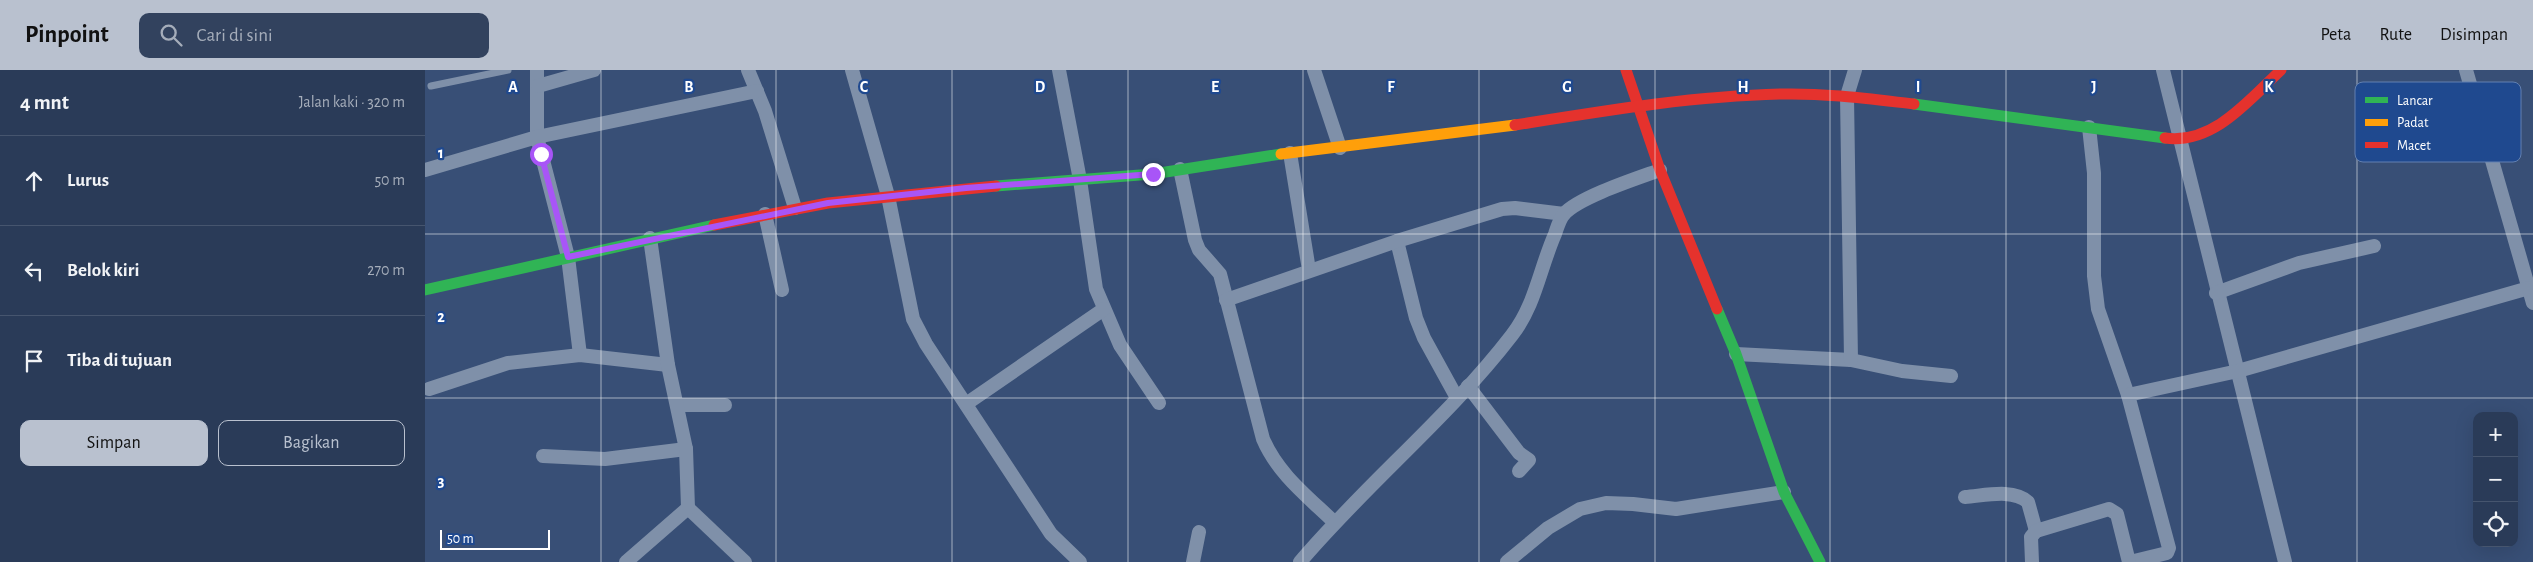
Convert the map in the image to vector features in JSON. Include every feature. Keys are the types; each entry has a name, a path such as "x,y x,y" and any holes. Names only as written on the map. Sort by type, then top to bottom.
{"street":[{"path":"537,70 537,137 568,257 579,355"},
{"path":"538,86 594,70"},
{"path":"748,70 770,126 795,208"},
{"path":"852,70 889,196 913,319 926,344 1051,534 1080,562"},
{"path":"1059,70 1080,180 1095,290 1119,345 1159,402"},
{"path":"1314,70 1340,148"},
{"path":"1626,70 1660,170 1736,354 1784,492 1821,562"},
{"path":"1851,360 1847,96 1855,70"},
{"path":"2163,70 2216,293 2238,371 2285,562"},
{"path":"425,290 651,238 795,208 889,196 1153,174 1290,153 1486,130 1639,105 1783,94 1847,96 1979,111 2181,140 2196,137 2215,128 2281,70"},
{"path":"425,170 537,137 757,92"},
{"path":"2033,562 2031,537 2036,531 2051,525 2112,510 2117,514 2130,562 2167,553 2169,548 2129,395 2098,309 2094,276 2095,173 2089,127"},
{"path":"1290,153 1309,270"},
{"path":"2493,162 2533,303"},
{"path":"1180,169 1195,240 1199,250 1220,274 1263,438 1278,467 1334,522"},
{"path":"1226,300 1397,241 1502,210 1515,208 1564,214 1604,191 1660,170"},
{"path":"765,214 782,290"},
{"path":"1301,562 1334,522 1468,386 1521,322 1531,303 1546,256 1564,214"},
{"path":"651,238 668,365 686,449 687,508 745,562"},
{"path":"1397,241 1416,318 1424,338 1457,398"},
{"path":"2216,293 2299,263 2374,246"},
{"path":"2129,395 2238,371 2529,288"},
{"path":"966,404 1104,309"},
{"path":"1736,354 1851,360 1902,371 1951,376"},
{"path":"429,389 508,363 579,355 668,365"},
{"path":"1468,386 1519,453 1529,460 1519,471"},
{"path":"677,405 725,405"},
{"path":"543,456 605,458 686,449"},
{"path":"1507,562 1548,528 1580,509 1607,503 1676,509 1784,492"},
{"path":"1965,497 2008,494 2024,498 2028,502 2036,531"},
{"path":"625,562 687,508"},
{"path":"1193,562 1199,532"}],"lane":[{"path":"431,86 508,70"}],"traffic: fast":[{"path":"1914,104 2165,138"},
{"path":"996,186 1153,174 1281,154"},
{"path":"425,290 714,225"},
{"path":"1717,309 1736,354 1784,492 1820,562"}],"traffic: slow":[{"path":"1281,154 1515,125"}],"traffic: jam":[{"path":"1626,70 1660,170 1717,309"},
{"path":"2165,138 2199,135 2214,127 2243,107 2281,70"},
{"path":"1515,125 1648,105 1748,95 1815,94 1914,104"},
{"path":"714,225 828,203 996,186"}],"route":[{"path":"541,154 568,257 765,214 828,203 966,188 1153,174"}]}
